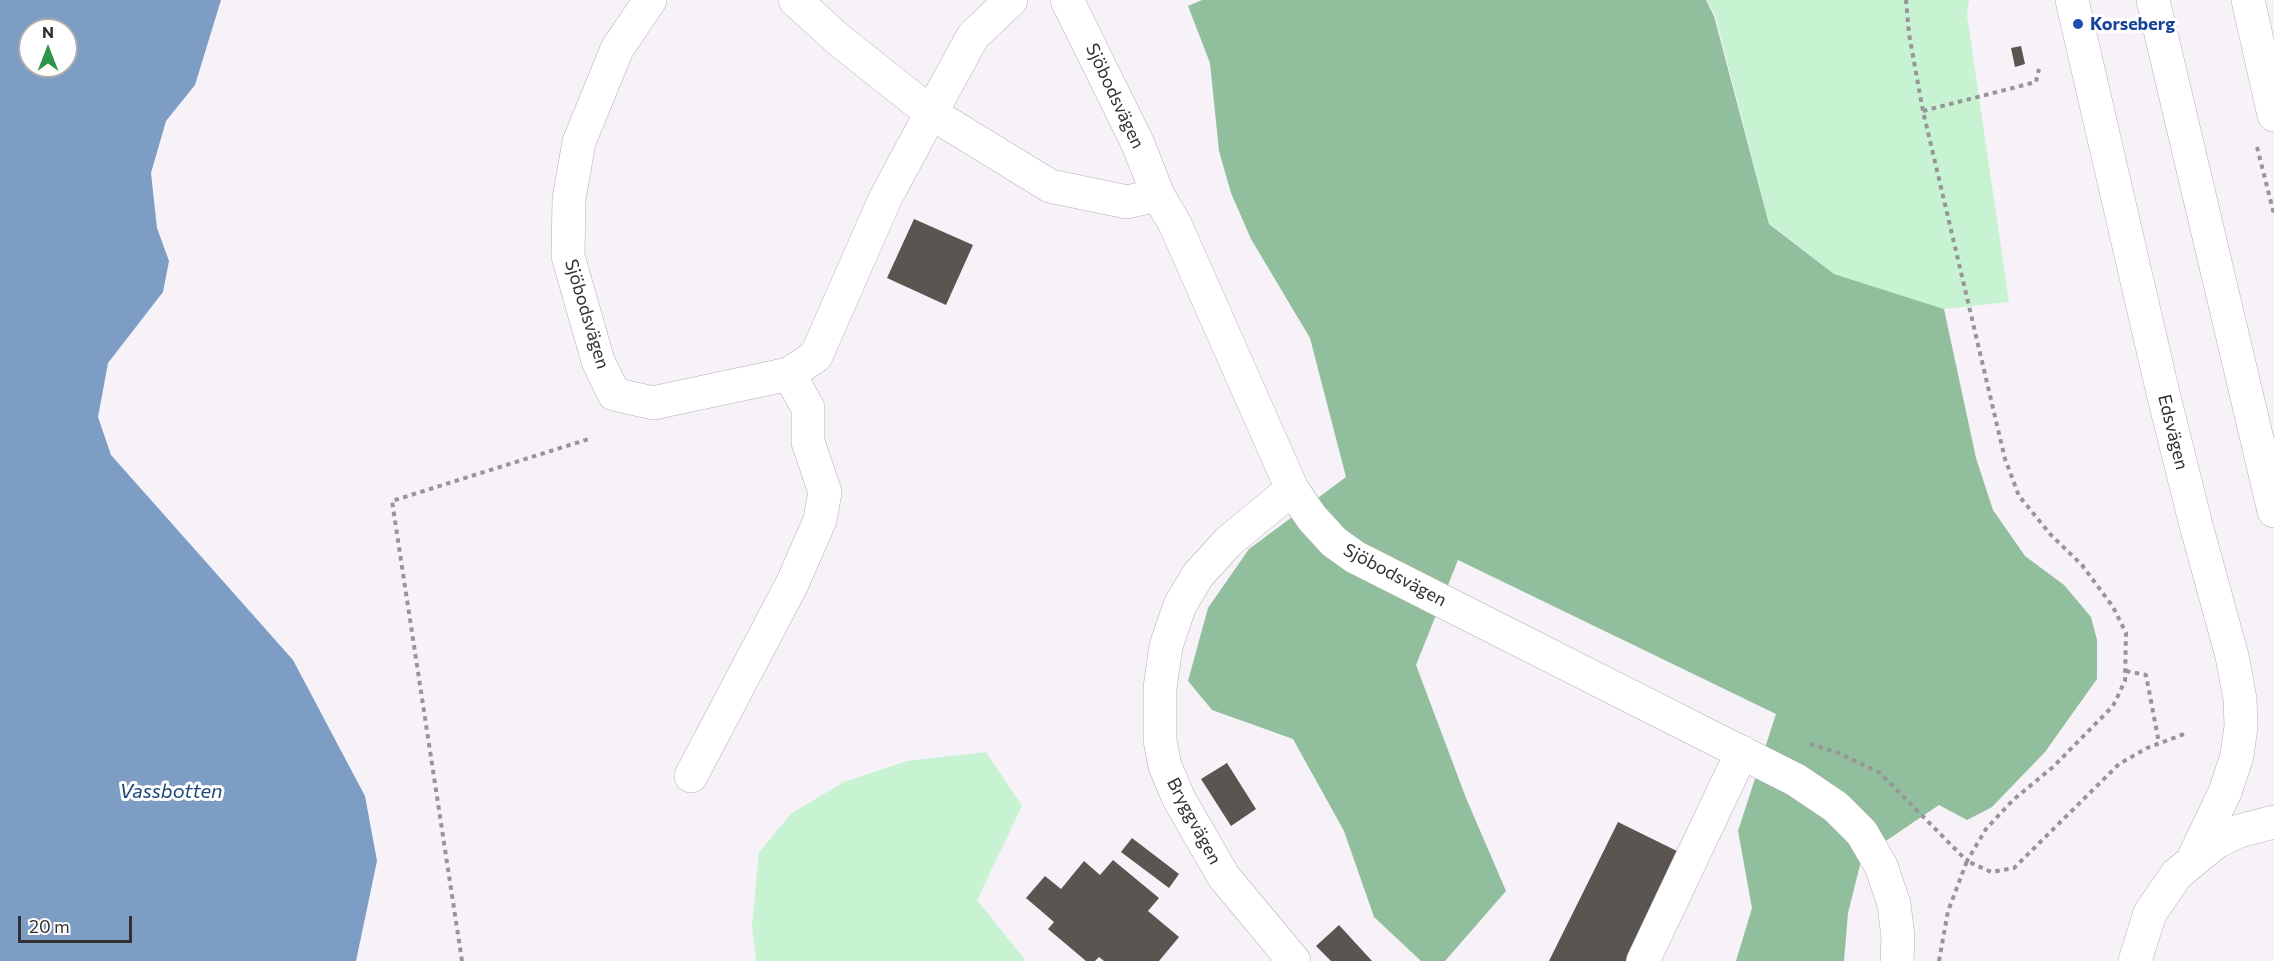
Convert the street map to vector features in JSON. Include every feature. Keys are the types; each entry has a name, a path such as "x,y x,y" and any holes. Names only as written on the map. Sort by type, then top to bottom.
{"street":[{"name":"Sjöbodsvägen","path":"650,0 617,49 579,142 569,199 568,256 598,362 614,394 653,403 789,374 816,356 885,199 931,112 973,36 1011,0"},
{"path":"795,0 839,40 931,112 1050,186 1127,202 1158,195"},
{"name":"Sjöbodsvägen","path":"1067,0 1124,115 1158,195 1175,224 1292,489 1312,518 1334,542 1355,557 1756,759 1796,780 1836,807 1862,833 1881,866 1894,904 1898,961"},
{"name":"Edsvägen","path":"2072,0 2166,404 2232,656 2240,699 2241,726 2237,756 2225,792 2194,857"},
{"path":"2153,0 2274,512"},
{"path":"2248,0 2274,115"},
{"path":"692,776 792,584 820,520 825,492 808,442 808,408 789,374"},
{"name":"Bryggvägen","path":"1292,489 1228,542 1198,575 1180,605 1166,646 1160,688 1160,740 1165,766 1179,800 1224,877 1294,961"},
{"path":"1643,961 1756,759"},
{"path":"2135,960 2150,913 2177,874 2194,857 2216,842 2239,831 2274,822"}],"path":[{"path":"1906,0 1909,34 1923,111 2005,459 2019,496 2051,535 2082,565 2113,607 2126,633 2125,681 2113,706 2053,767 2013,800 1986,829 1967,861 1948,911 1939,961"},
{"path":"1923,111 2036,82 2039,69"},
{"path":"462,961 392,501 592,438"},
{"path":"2126,671 2146,675 2159,743"},
{"path":"1756,759 1799,743 1842,754 1880,773 1967,861 1991,872 2014,868 2119,764 2159,743 2187,733"}],"green space":[{"path":"1202,0 1706,0 1714,16 1769,224 1834,274 1944,309 1976,458 1993,510 2025,556 2064,585 2091,617 2097,640 2097,679 2045,752 1992,807 1967,820 1939,805 1862,857 1848,913 1844,961 1736,961 1752,908 1738,831 1776,714 1458,560 1416,665 1466,798 1506,891 1445,961 1421,961 1374,917 1344,831 1293,739 1212,710 1188,681 1208,608 1249,549 1346,477 1310,338 1251,239 1231,193 1219,151 1210,63 1188,6"},
{"path":"1707,0 1969,0 1967,15 2009,302 1944,309 1834,274 1769,223 1715,15"},
{"path":"986,752 1022,806 977,900 1026,961 756,961 752,925 759,852 792,813 844,782 907,761"}],"water":[{"name":"Vassbotten","path":"0,0 221,0 195,85 166,121 151,173 157,228 169,261 163,292 108,363 98,417 111,455 293,660 365,796 377,861 356,961 0,961"}],"building":[{"path":"2021,46 2025,64 2015,67 2011,48"},
{"path":"914,219 973,245 946,305 887,278"},
{"path":"1227,763 1256,809 1231,826 1201,779"},
{"path":"1618,822 1683,854 1629,961 1549,961"},
{"path":"1132,838 1179,874 1169,888 1121,852"},
{"path":"1113,860 1159,898 1148,911 1179,937 1159,961 1104,961 1099,957 1095,961 1086,961 1048,929 1054,922 1026,898 1045,876 1061,889 1084,861 1100,875"},
{"path":"1339,925 1372,961 1331,961 1316,946"}],"place":[{"name":"Korseberg","path":"2078,24"}]}
